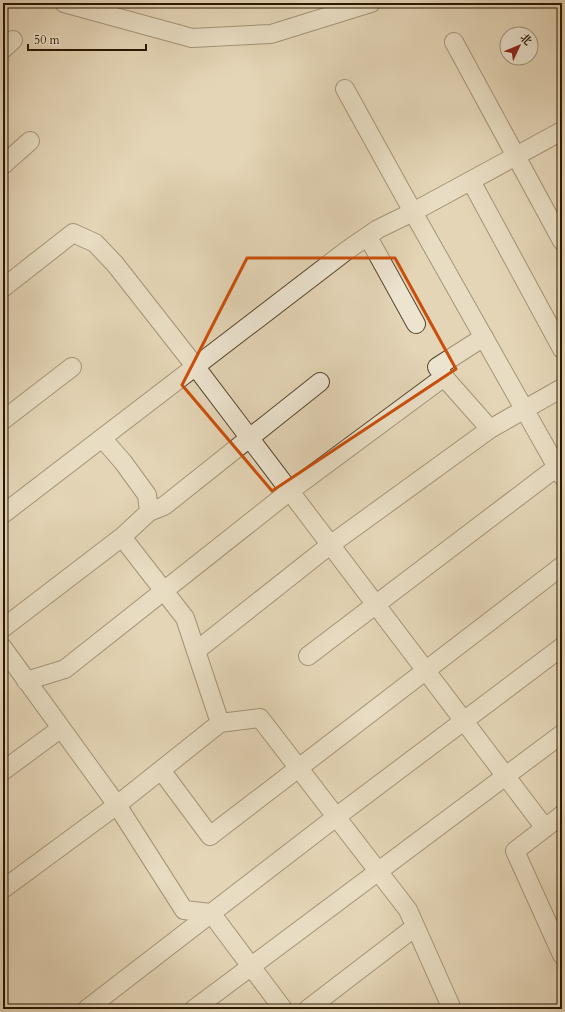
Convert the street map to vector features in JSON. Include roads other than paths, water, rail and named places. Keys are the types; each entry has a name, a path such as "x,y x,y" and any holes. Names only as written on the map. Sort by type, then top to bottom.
{"street":[{"path":"64,3 192,38 271,34 371,3"},
{"path":"454,42 562,241"},
{"path":"308,656 559,472 525,409 412,212 345,89"},
{"path":"3,514 346,251 378,229 562,132"},
{"path":"3,165 30,142"},
{"path":"471,181 562,349"},
{"path":"3,288 73,233 95,243 115,264 195,366 545,828"},
{"path":"368,236 416,324"},
{"path":"484,337 437,367 490,429"},
{"path":"3,420 72,367"},
{"path":"26,681 65,669 163,590 290,492 444,377"},
{"path":"3,628 122,537 149,512 164,506 320,382"},
{"path":"196,650 330,545 490,429 562,388"},
{"path":"102,438 123,462 147,495 149,512"},
{"path":"122,537 185,618 220,724"},
{"path":"161,770 210,836 562,566"},
{"path":"87,1009 336,817 562,647"},
{"path":"3,648 8,666 26,681 117,805 184,910 211,913 283,1009"},
{"path":"3,890 117,805 220,724 260,718 408,910 448,1008"},
{"path":"3,771 60,729"},
{"path":"194,1009 562,734"},
{"path":"562,815 515,852 555,923 562,955"},
{"path":"308,1009 416,927"}]}
